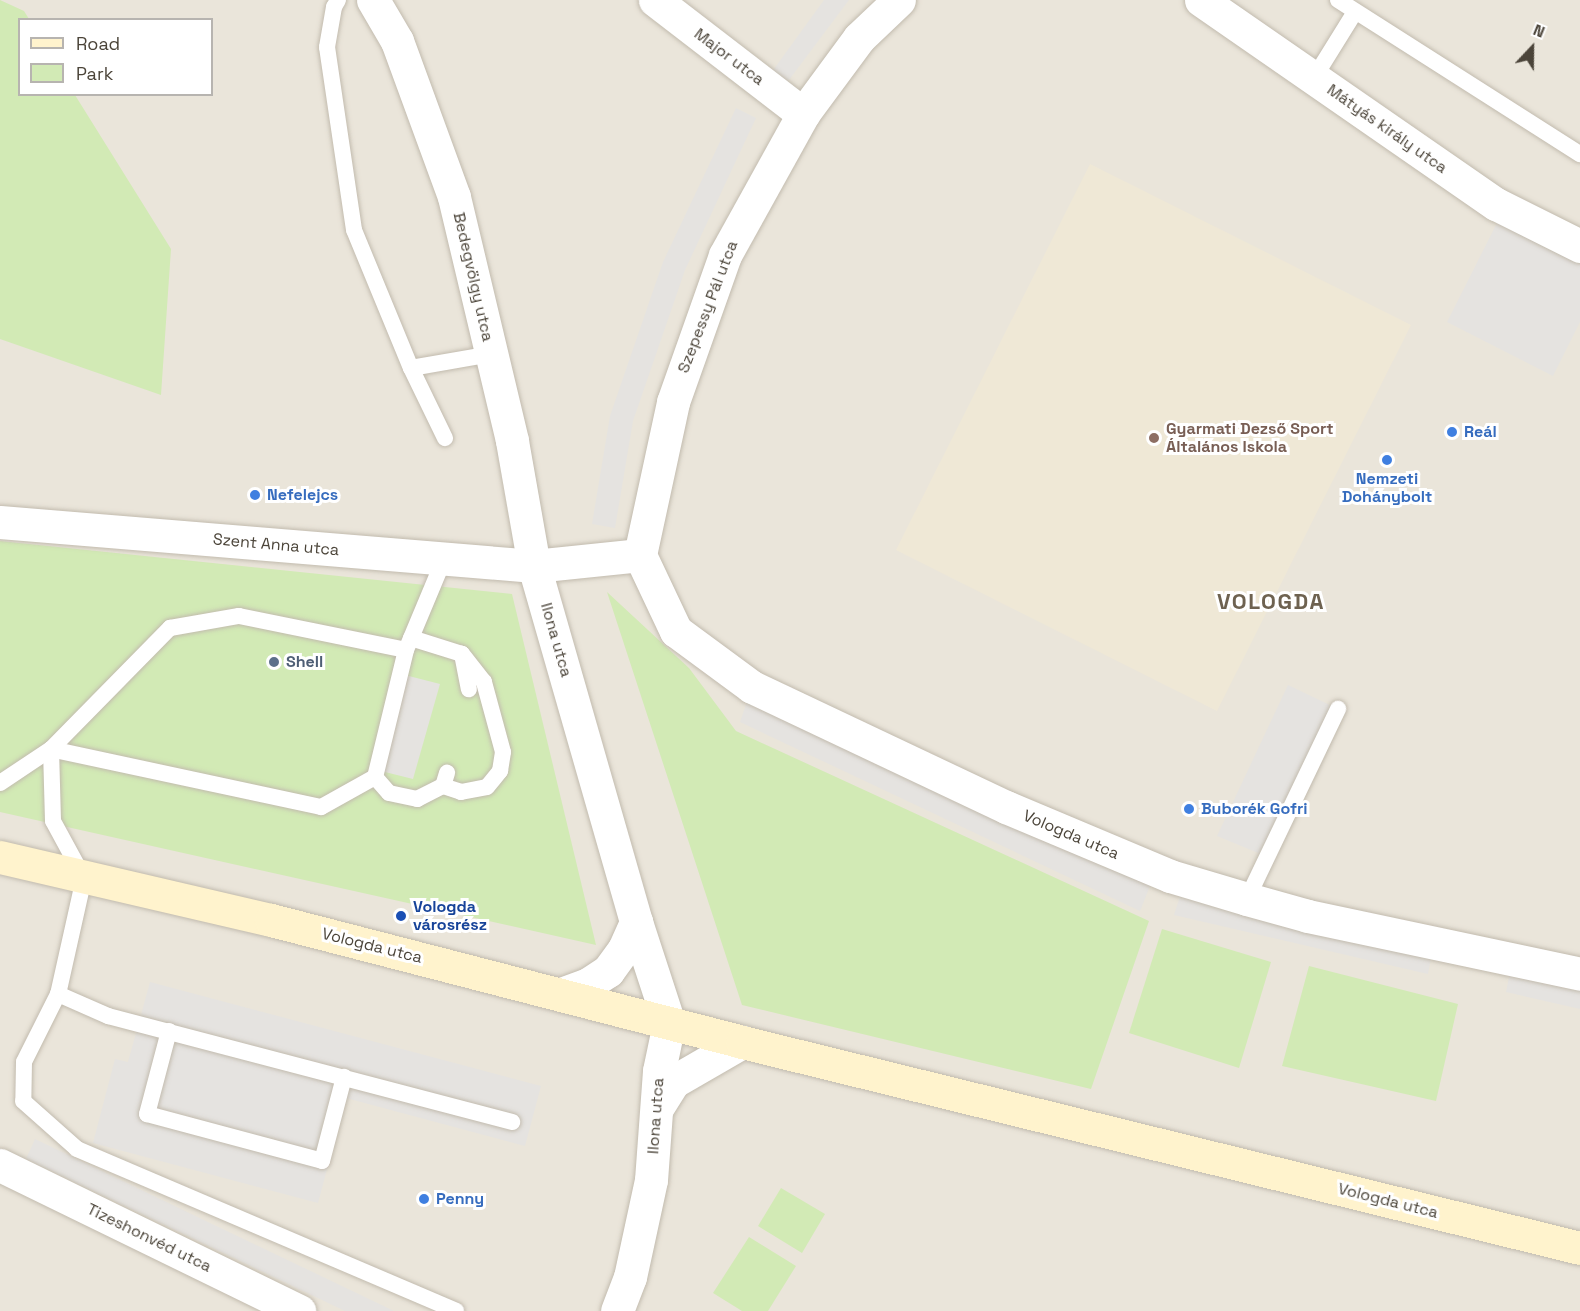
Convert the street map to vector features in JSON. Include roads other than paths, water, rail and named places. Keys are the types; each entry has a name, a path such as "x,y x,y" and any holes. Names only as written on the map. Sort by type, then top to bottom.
{"street":[{"name":"Bedegvölgy utca","path":"373,0 397,41 454,198 512,441 534,566"},
{"name":"Major utca","path":"655,0 803,114"},
{"name":"Szepessy Pál utca","path":"640,555 674,402 724,255 803,114 859,38 899,0"},
{"name":"Mátyás király utca","path":"1201,0 1496,204 1580,246"},
{"name":"Szent Anna utca","path":"9,523 534,566 640,555"},
{"name":"Vologda utca","path":"640,555 676,631 752,687 1006,807 1170,876 1247,899 1308,916 1580,974"},
{"name":"Ilona utca","path":"534,566 636,922 669,1023 658,1071 651,1180 630,1277 616,1311"},
{"name":"Vologda utca","path":"0,858 271,920 742,1042 1580,1248"},
{"path":"561,994 588,984 608,971 624,949 636,922"},
{"path":"657,1108 673,1082 742,1042"},
{"name":"Tizeshonvéd utca","path":"0,1165 299,1311"}],"lane":[{"path":"338,0 334,7 327,47 354,230 411,368 445,438"},
{"path":"1338,0 1580,154"},
{"path":"1314,78 1355,12"},
{"path":"411,368 491,354"},
{"path":"51,749 321,807 375,777 409,644 444,559"},
{"path":"0,783 51,749 170,628 239,616 462,654 484,682 503,752 500,771 487,787 461,792 445,779 417,799 389,793 375,777"},
{"path":"462,654 469,689"},
{"path":"1247,899 1338,709"},
{"path":"51,749 53,821 84,878 58,994 24,1062 23,1101 77,1149 456,1311"},
{"path":"58,994 108,1016 512,1122"},
{"path":"169,1031 147,1114 322,1161 345,1077"}],"place":[{"name":"Reál","path":"1452,432"},
{"name":"Gyarmati Dezső Sport Általános Iskola","path":"1154,438"},
{"name":"Nemzeti Dohánybolt","path":"1387,460"},
{"name":"Nefelejcs","path":"255,495"},
{"name":"Shell","path":"274,662"},
{"name":"Buborék Gofri","path":"1189,809"},
{"name":"Vologda városrész","path":"401,916"},
{"name":"Penny","path":"424,1199"}],"district":[{"name":"VOLOGDA","path":"1271,602"}]}
